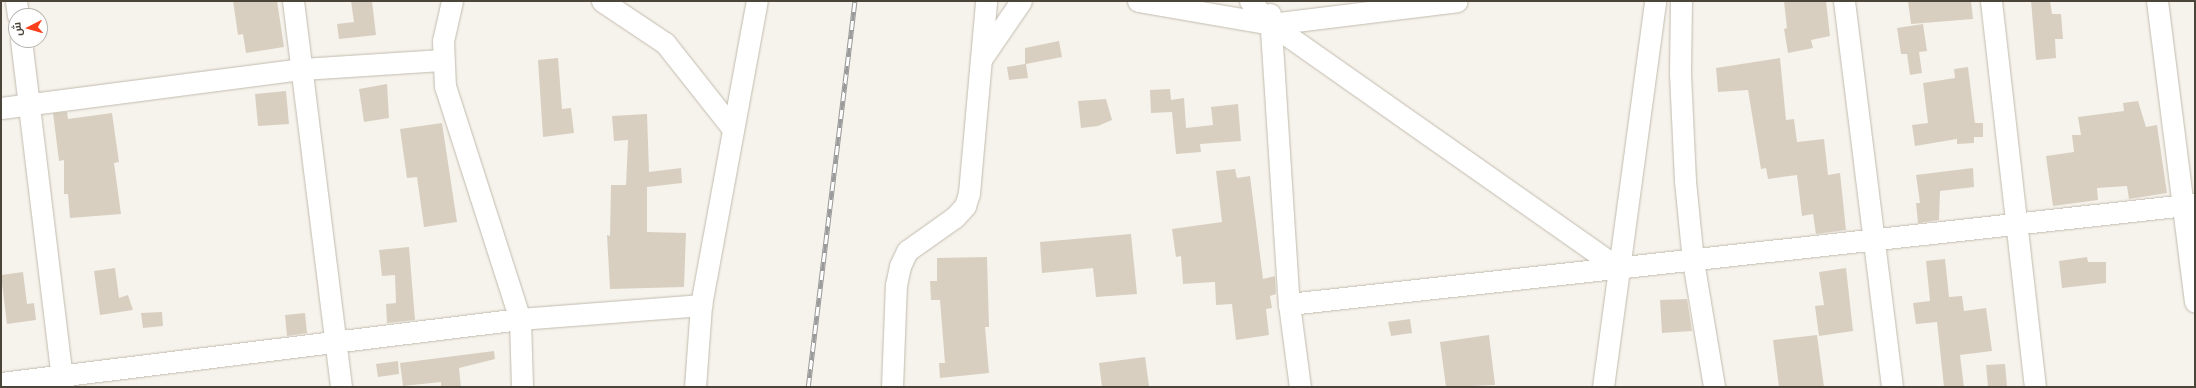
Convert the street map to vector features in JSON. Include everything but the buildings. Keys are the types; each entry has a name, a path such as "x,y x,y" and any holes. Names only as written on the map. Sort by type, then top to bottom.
{"street":[{"path":"293,1 341,387"},
{"path":"452,1 443,41 442,60 445,86 520,319 522,387"},
{"path":"602,1 665,43 734,129"},
{"path":"695,387 701,305 757,1"},
{"path":"892,387 896,285 900,266 907,251 955,217 965,206 986,1"},
{"path":"981,59 1020,1"},
{"path":"1138,1 1271,24 1457,1"},
{"path":"1250,1 1271,24 1619,269"},
{"path":"1269,1 1289,304 1300,387"},
{"path":"1603,387 1655,1"},
{"path":"1681,1 1680,82 1685,181 1693,261 1714,387"},
{"path":"1844,1 1875,240 1892,387"},
{"path":"1991,1 2035,387"},
{"path":"2158,1 2188,204 2195,302"},
{"path":"22,48 63,381"},
{"path":"1,108 302,69 442,60"},
{"path":"1289,304 1693,261 2188,204"},
{"path":"1,383 63,381 336,342 520,319 701,305"}],"railway":[{"path":"808,387 855,1"}]}
